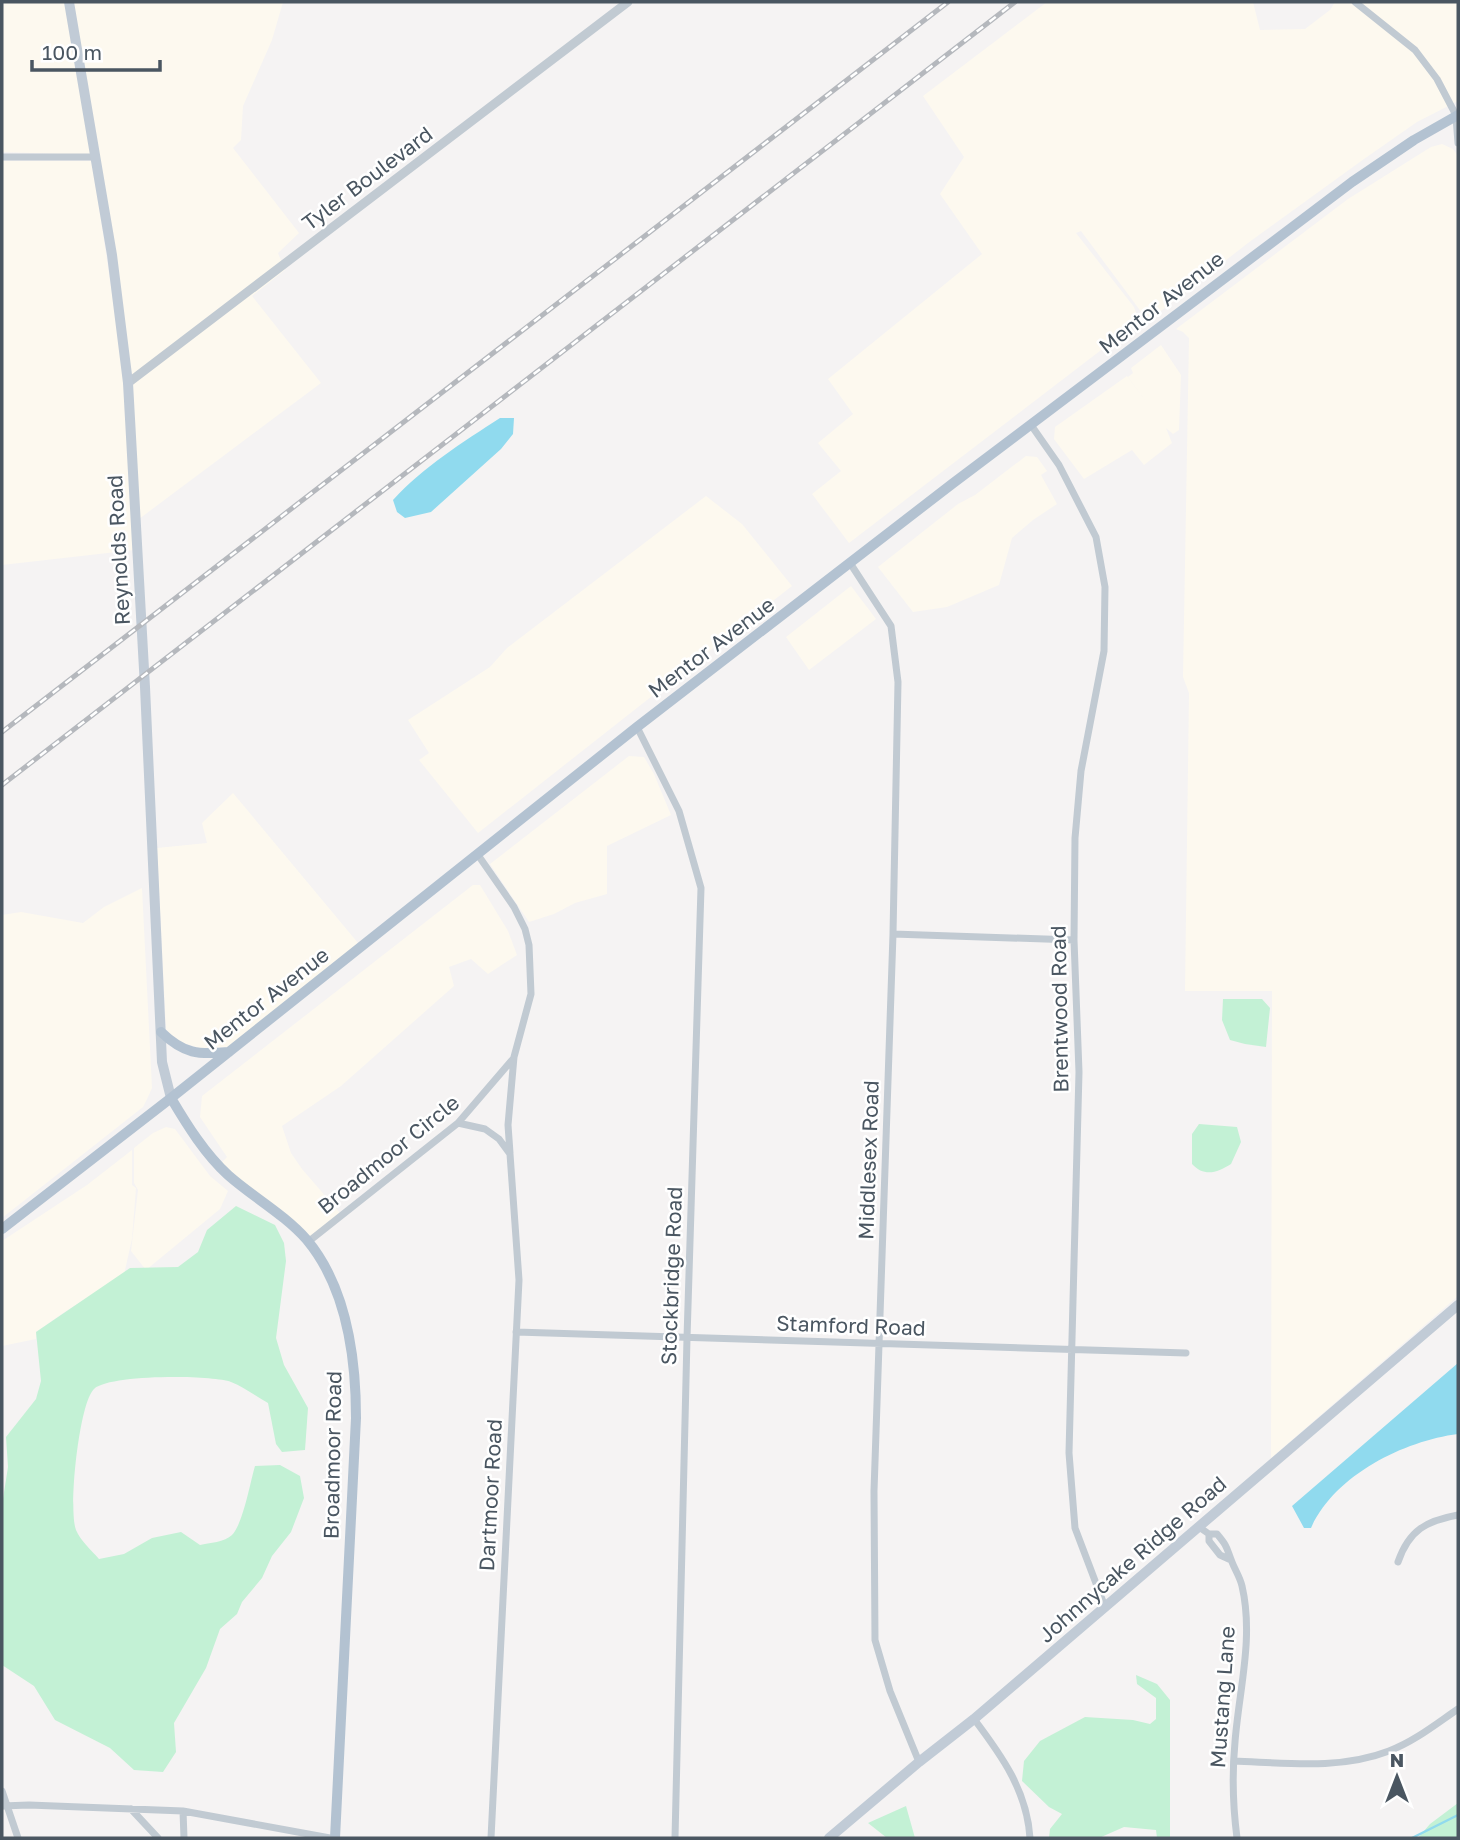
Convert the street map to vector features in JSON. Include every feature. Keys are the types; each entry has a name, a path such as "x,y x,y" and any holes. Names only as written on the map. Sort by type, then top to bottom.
{"main road":[{"name":"Reynolds Road","path":"69,2 112,255 128,383 163,1073 171,1098"},
{"name":"Mentor Avenue","path":"2,1229 637,727 850,563 1352,182 1403,147 1457,117"},
{"path":"161,1032 188,1052 229,1052"},
{"name":"Broadmoor Road","path":"171,1098 182,1118 219,1167 271,1207 308,1242 328,1275 345,1316 356,1381 335,1838"},
{"name":"Johnnycake Ridge Road","path":"829,1838 974,1719 1458,1305"}],"street":[{"name":"Tyler Boulevard","path":"128,383 628,2"},
{"path":"1355,2 1415,50 1437,79 1457,117 1458,143"},
{"path":"2,157 95,157"},
{"name":"Brentwood Road","path":"1031,425 1059,465 1096,537 1105,587 1104,651 1081,772 1075,838 1074,940 1079,1072 1069,1453 1074,1528 1105,1607"},
{"name":"Middlesex Road","path":"850,563 891,626 898,681 893,934 874,1491 875,1640 890,1690 919,1762"},
{"name":"Stockbridge Road","path":"637,727 679,811 701,888 675,1838"},
{"name":"Dartmoor Road","path":"478,855 514,907 525,929 529,945 531,994 514,1057 508,1125 518,1255 491,1838"},
{"path":"893,934 1074,940"},
{"name":"Broadmoor Circle","path":"308,1242 458,1123 514,1057"},
{"path":"458,1123 485,1129 499,1139 510,1154"},
{"name":"Stamford Road","path":"516,1332 1186,1353"},
{"path":"1398,1562 1404,1545 1415,1532 1432,1522 1458,1515"},
{"name":"Mustang Lane","path":"1199,1527 1209,1534 1217,1534 1229,1548 1242,1588 1246,1645 1234,1761 1237,1838"},
{"path":"1234,1761 1324,1764 1370,1757 1402,1745 1458,1709"},
{"path":"974,1719 1003,1756 1022,1794 1030,1838"},
{"path":"2,1791 18,1838"},
{"path":"5,1806 183,1811 330,1838"},
{"path":"131,1809 158,1838"},
{"path":"183,1811 184,1838"}],"shaded area":[{"path":"2,2 67,2 91,155 2,152"},
{"path":"72,2 283,2 272,40 243,106 241,140 233,148 299,233 278,253 285,270 252,296 321,383 139,519 128,347"},
{"path":"1047,2 1253,2 1260,30 1305,29 1330,10 1335,2 1458,2 1458,101 1417,122 1364,159 1248,243 1148,321 1081,231 1076,233 1134,307 1139,321 849,543 812,494 841,471 818,443 853,414 828,379 982,254 940,194 964,157 923,96"},
{"path":"1442,144 1453,149 1458,156 1458,1296 1271,1458 1272,991 1185,991 1189,693 1183,677 1189,338 1176,329 1348,199 1431,147"},
{"path":"2,161 92,161 124,373 134,550 2,565"},
{"path":"1161,345 1181,375 1179,430 1173,434 1166,428 1172,443 1144,465 1132,450 1084,479 1054,439 1055,427 1127,376 1151,408 1128,377 1133,373 1131,368"},
{"path":"1026,456 1037,457 1047,471 1041,475 1057,504 1012,538 999,585 947,607 913,612 878,567 958,504 975,495"},
{"path":"706,496 742,524 792,586 478,833 419,760 429,753 408,720 490,667 507,648"},
{"path":"851,586 876,619 809,670 786,637"},
{"path":"629,756 644,757 671,815 607,846 607,894 575,903 554,914 529,922 490,864"},
{"path":"233,793 358,943 229,1047 200,1048 176,1041 166,1029 157,848 207,843 202,823"},
{"path":"473,885 480,885 508,931 517,955 488,974 471,959 449,967 454,986 341,1086 282,1126 291,1153 340,1213 308,1238 221,1163 227,1157 200,1117 202,1096"},
{"path":"142,888 152,1088 143,1107 2,1218 2,915 21,912 83,923 104,907"},
{"path":"166,1127 175,1129 210,1176 228,1191 220,1209 146,1270 131,1251 138,1190 134,1183 134,1148 153,1133"},
{"path":"132,1150 132,1185 136,1188 132,1239 123,1279 117,1279 66,1311 36,1332 36,1339 2,1346 2,1241 87,1185"}],"green space":[{"path":"1223,999 1262,999 1270,1008 1266,1047 1230,1040 1222,1020"},
{"path":"1199,1124 1237,1127 1241,1142 1231,1164 1221,1170 1206,1172 1192,1164 1192,1134"},
{"path":"236,1206 275,1225 284,1243 286,1261 276,1338 284,1365 308,1408 305,1450 282,1452 276,1444 268,1403 231,1382 161,1377 104,1384 94,1389 89,1398 80,1434 73,1502 76,1530 99,1559 124,1554 152,1538 181,1532 200,1545 217,1542 232,1535 240,1522 255,1466 280,1465 300,1476 304,1498 291,1532 272,1556 262,1578 242,1602 237,1614 220,1629 206,1668 174,1723 176,1752 163,1772 134,1770 110,1748 55,1720 34,1686 2,1665 2,1505 8,1467 6,1437 36,1399 41,1381 36,1332 130,1268 178,1267 198,1252 207,1230"},
{"path":"1136,1675 1157,1684 1170,1700 1170,1838 1157,1838 1156,1830 1124,1827 1099,1838 1049,1838 1050,1829 1062,1814 1049,1807 1022,1781 1024,1761 1040,1741 1085,1717 1133,1720 1150,1724 1156,1719 1156,1698 1137,1684"},
{"path":"1458,1803 1458,1838 1418,1838 1430,1824"},
{"path":"906,1806 915,1838 887,1838 868,1823"}],"water":[{"path":"500,418 514,418 513,434 501,449 431,512 405,518 397,512 393,500 417,477"},
{"path":"1458,1363 1458,1434 1415,1444 1372,1464 1336,1492 1311,1528 1304,1528 1292,1506"}],"waterway":[{"path":"1412,1838 1458,1815"}],"railway":[{"path":"2,732 948,2"},
{"path":"2,785 1015,2"}]}
